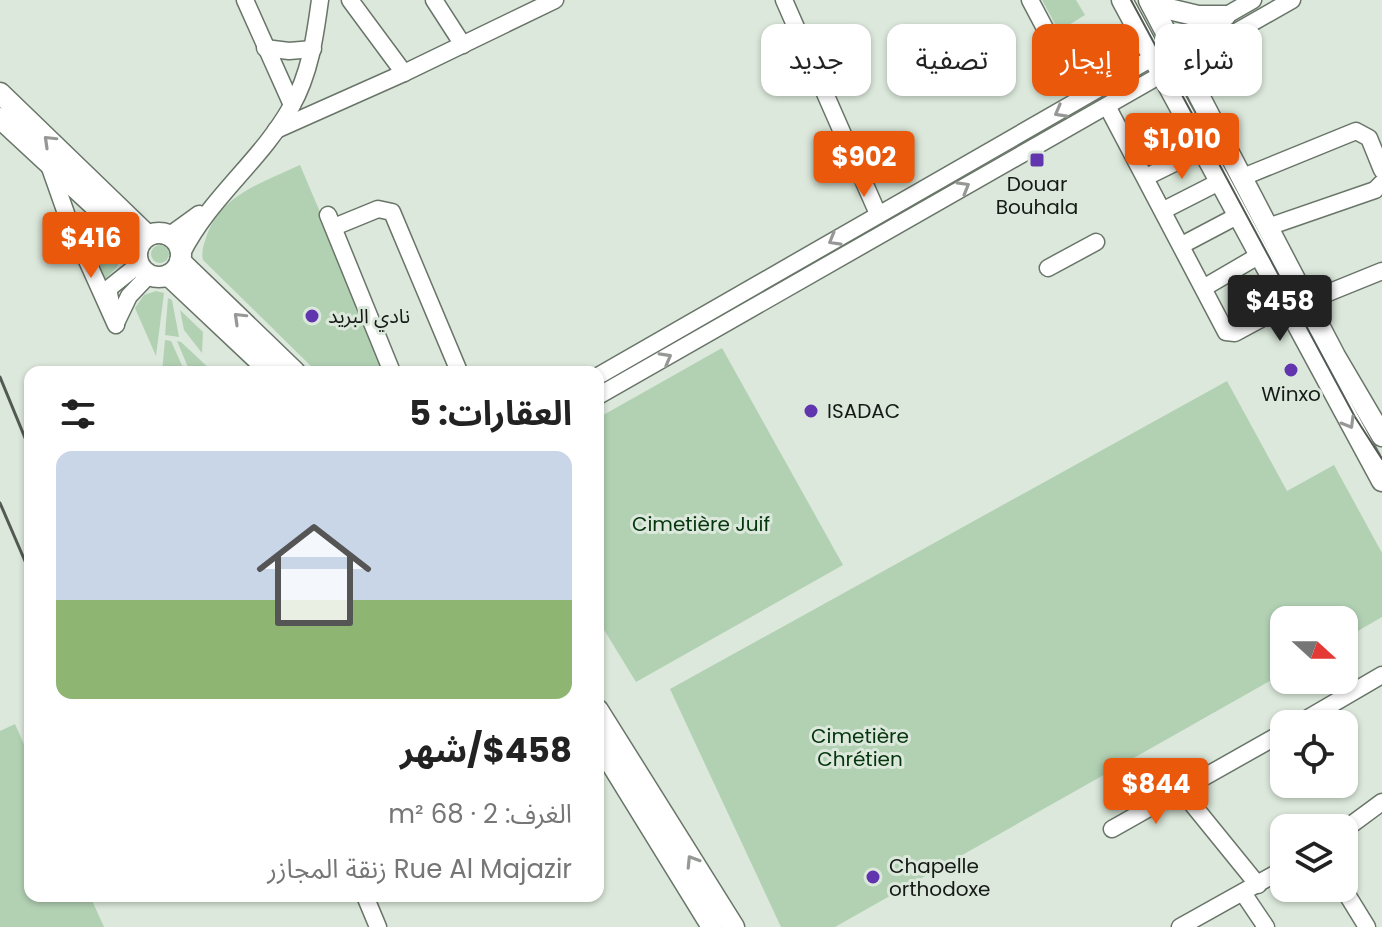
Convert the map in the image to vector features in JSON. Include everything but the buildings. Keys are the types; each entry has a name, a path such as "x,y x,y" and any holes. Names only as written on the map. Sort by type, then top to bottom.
{"main road":[{"path":"1122,0 1155,65"},
{"path":"1150,3 1198,16 1225,16"},
{"path":"1150,3 1162,24"},
{"path":"0,93 157,259 265,366"},
{"path":"1172,96 1382,481"},
{"path":"1200,96 1382,436"},
{"path":"0,118 157,259 288,366"},
{"path":"157,259 177,242 170,235"},
{"path":"604,720 734,927"},
{"path":"604,752 712,927"}],"street":[{"path":"245,0 292,105"},
{"path":"49,165 67,216 116,325 108,289 157,259 210,206 276,130 292,105 313,49 320,0"},
{"path":"350,0 404,73"},
{"path":"434,0 463,45"},
{"path":"276,130 555,0"},
{"path":"784,0 878,214"},
{"path":"1030,0 1043,24"},
{"path":"1215,24 1253,0"},
{"path":"1241,24 1292,0"},
{"path":"265,48 289,51 313,49"},
{"path":"604,373 878,214 1155,68"},
{"path":"604,393 1107,106 1155,68"},
{"path":"1107,106 1130,144 1228,334 1285,306"},
{"path":"1130,144 1184,117"},
{"path":"1243,177 1356,131 1369,138 1382,170"},
{"path":"1146,177 1201,150"},
{"path":"1164,210 1219,182"},
{"path":"1268,227 1375,190 1382,183"},
{"path":"170,235 210,206"},
{"path":"390,366 331,221 378,209 392,212 457,366"},
{"path":"1182,245 1237,216"},
{"path":"1048,268 1096,242"},
{"path":"1205,287 1258,256"},
{"path":"1308,301 1382,271"},
{"path":"1322,710 1382,675"},
{"path":"1112,829 1270,740"},
{"path":"1180,789 1250,889 1266,927"},
{"path":"1358,820 1382,802"},
{"path":"1180,927 1270,877"},
{"path":"368,902 378,927"},
{"path":"1352,902 1367,927"}],"green space":[{"path":"1042,0 1076,0 1085,15 1070,24 1055,24"},
{"name":"نادي البريد","path":"300,165 385,366 311,366 203,260 207,235 214,221 233,200 258,184"},
{"path":"96,228 120,257 117,267 105,279 84,233"},
{"path":"160,245 169,254 160,263 151,254"},
{"path":"156,291 164,293 156,356 135,308 144,295"},
{"path":"168,298 172,300 179,337 165,335"},
{"path":"180,310 203,332 202,353 184,330"},
{"path":"165,340 171,341 182,366 163,366"},
{"path":"177,341 207,366 187,366"},
{"name":"Cimetière Juif","path":"722,348 843,565 636,682 604,630 604,415"},
{"name":"Cimetière Chrétien","path":"1227,381 1287,491 1334,465 1382,553 1382,617 1358,631 1358,606 1270,606 1270,681 835,927 781,927 670,689"},
{"path":"15,724 24,744 24,902 93,902 104,927 0,927 0,731"}],"tram line":[{"path":"1131,0 1355,417 1382,459"}],"railway":[{"path":"0,377 24,435"},
{"path":"0,503 24,559"}],"place":[{"name":"Douar Bouhala","path":"1037,160"},
{"name":"نادي البريد","path":"312,316"},
{"name":"Winxo","path":"1291,370"},
{"name":"ISADAC","path":"811,411"},
{"name":"Chapelle orthodoxe","path":"873,877"}]}
